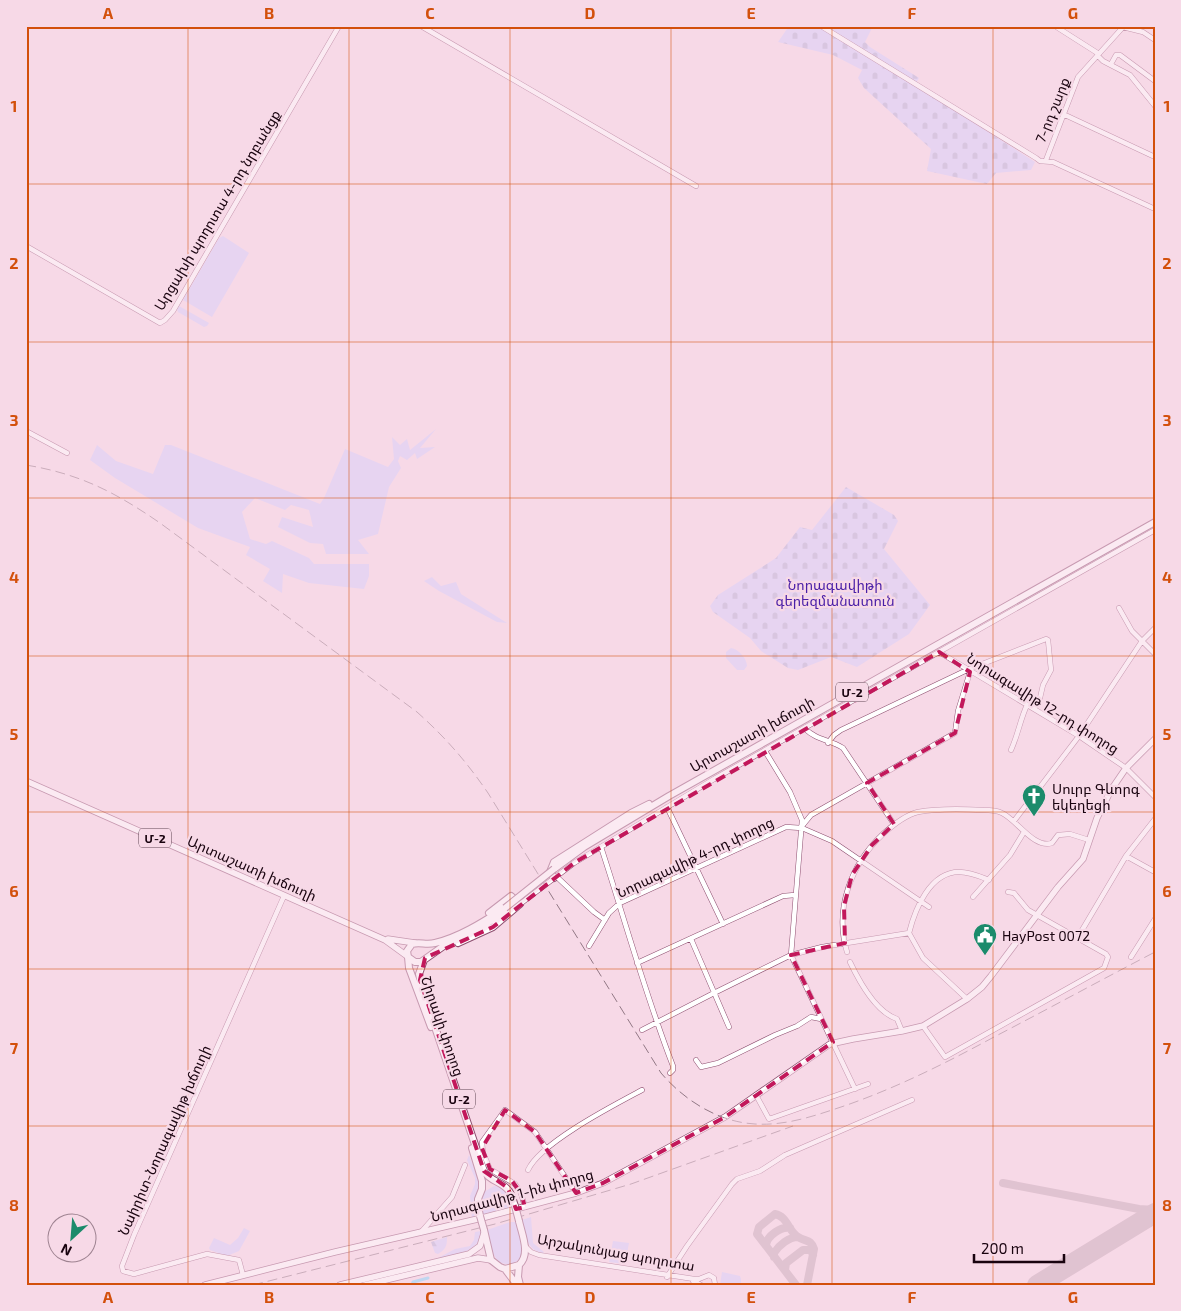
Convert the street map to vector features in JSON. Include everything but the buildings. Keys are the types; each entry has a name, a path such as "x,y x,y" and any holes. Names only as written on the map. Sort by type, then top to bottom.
{"highway":[{"name":"Արտաշատի խճուղի","path":"556,874 584,847 669,796 1155,522"},
{"name":"Արտաշատի խճուղի","path":"408,956 415,962 424,959 435,951 478,930 586,851 670,800 1155,526"},
{"path":"435,951 485,932 503,920 520,904 511,896 489,913 440,941"},
{"name":"Արտաշատի խճուղի","path":"417,943 429,944 440,941 474,927 506,909"},
{"path":"408,956 408,948 417,943"},
{"name":"Մ-2","path":"417,943 426,950 424,959"},
{"name":"Շիրակի փողոց","path":"408,956 410,971 481,1178 482,1189 478,1199 478,1206 492,1260 500,1268 505,1269 519,1285"},
{"name":"Շիրակի փողոց","path":"424,959 419,974 422,989 484,1171 489,1178 508,1188 515,1206 526,1247 518,1278 519,1285"},
{"path":"482,1189 497,1183"},
{"path":"505,1269 521,1263"}],"main road":[{"name":"Նորագավիթ 1-ին փողոց","path":"205,1285 350,1248 525,1207 603,1184 725,1117 833,1042 924,1026 967,999 982,987 991,976 1058,887 1083,859 1102,804 1126,768 1155,739"},
{"name":"Արտաշատի խճուղի","path":"26,781 385,940 408,956"},
{"name":"Արտաշատի խճուղի","path":"385,940 417,943"},
{"path":"340,1285 469,1254 480,1246 484,1232"},
{"path":"365,1285 478,1258 492,1260"}],"street":[{"name":"Արցախի պողոտա 4-րդ նրբանցք","path":"26,246 160,323 165,320 173,311 206,256 339,26"},
{"path":"421,26 696,186"},
{"path":"822,26 1040,161 1053,162 1155,209"},
{"path":"1055,26 1130,75 1155,106"},
{"path":"1124,27 1142,32 1155,40"},
{"name":"7-րդ շարք","path":"1046,160 1078,77 1124,27"},
{"path":"1111,64 1116,55 1120,55 1155,81"},
{"path":"1063,114 1155,157"},
{"path":"26,431 67,453"},
{"name":"Արտաշատի խճուղի","path":"556,874 804,728 1155,530"},
{"path":"1119,608 1132,631 1155,654"},
{"path":"1014,821 1079,736 1142,641 1155,628"},
{"path":"828,742 841,730 968,671 1046,639 1048,640 1052,670 1043,685 1040,698 1034,708"},
{"name":"Նորագավիթ 12-րդ փողոց","path":"939,652 1079,736 1126,768 1155,797"},
{"path":"802,828 811,816 955,733 958,711 968,671"},
{"path":"1011,750 1019,734 1022,716 1027,704"},
{"path":"804,728 812,735 843,748 894,824"},
{"path":"765,751 790,792 802,817 791,955 854,1089"},
{"path":"667,807 723,924"},
{"path":"847,952 843,929 848,888 860,860 872,845 894,824 918,812 965,809 993,810 1002,813 1014,821 1030,836 1047,844 1051,844 1058,835 1063,834 1090,840"},
{"path":"1078,937 1126,856 1155,819"},
{"name":"Նորագավիթ 4-րդ փողոց","path":"589,946 613,908 620,903 786,827 802,828"},
{"path":"802,828 832,841 929,907"},
{"path":"973,897 1010,855 1024,832"},
{"path":"601,847 620,903 637,963 673,1066 674,1070 670,1073"},
{"path":"1126,856 1155,872"},
{"path":"967,999 923,958 909,933 913,914 920,901 928,890 949,873 969,872 989,880"},
{"path":"520,904 556,874 594,912 605,920"},
{"path":"924,1026 945,1057 1104,968 1108,957 1106,954 1028,910 1014,893 1008,892"},
{"path":"637,963 783,896 795,895"},
{"name":"Նաիրիտ-Նորագավիթ խճուղի","path":"243,1275 239,1260 207,1254 134,1274 123,1271 122,1266 284,896"},
{"path":"1131,957 1155,919"},
{"path":"642,1030 791,955 822,947 909,933"},
{"path":"691,939 729,1027"},
{"path":"850,962 870,997 892,1017 898,1019 902,1031"},
{"path":"696,1060 701,1067 713,1065 798,1026 811,1017 821,1019"},
{"path":"756,1095 769,1119 868,1084"},
{"path":"528,1170 531,1162 546,1148 642,1090"},
{"path":"668,1276 687,1246 737,1179 760,1171 785,1154 912,1100"},
{"path":"525,1207 518,1186 490,1169 482,1148 482,1142 505,1110 535,1132 576,1193"},
{"path":"420,1233 452,1197 465,1165"},
{"name":"Արշակունյաց պողոտա","path":"526,1247 535,1254 695,1281 702,1285"},
{"name":"Արշակունյաց պողոտա","path":"521,1263 527,1258 535,1256 668,1276 694,1279 702,1277"},
{"path":"702,1285 702,1277 706,1275 712,1276 715,1285"}],"highlighted area":[{"path":"939,652 970,672 955,733 867,783 894,824 872,845 852,875 844,906 845,943 791,955 833,1042 725,1117 603,1183 576,1193 535,1132 505,1110 482,1148 490,1169 512,1181 521,1193 525,1207 516,1209 508,1188 484,1171 420,980 425,958 493,927 574,863"}],"green space":[{"path":"789,26 873,26 865,42 870,47 919,78 915,85 1035,162 1031,170 996,173 987,184 927,171 931,149 864,88 858,78 862,70 833,55 778,42"},
{"path":"223,236 249,253 212,317 183,300 219,238"},
{"path":"179,306 209,323 204,327 178,312"},
{"path":"436,429 420,448 435,447 417,459 415,453 407,460 400,456 398,461 401,468 389,487 378,534 358,540 369,554 326,554 323,544 310,543 278,527 282,517 313,527 309,510 291,505 285,510 255,498 242,512 250,539 266,544 272,541 309,558 314,564 369,564 369,576 364,589 309,583 283,574 282,593 263,581 270,569 246,555 250,547 198,528 115,478 90,460 97,445 116,461 153,474 165,445 171,445 320,504 345,449 388,467 394,459 392,437 400,445 407,439 410,450"},
{"name":"Նորագավիթի գերեզմանատուն","path":"846,487 894,515 898,521 884,549 930,605 909,634 857,667 831,657 798,670 788,668 761,651 750,638 713,612 710,606 718,595 776,558 800,527 812,530"},
{"path":"432,577 441,586 456,582 461,594 507,623 497,622 424,581"},
{"path":"731,648 744,657 747,666 744,670 737,670 726,658 726,652"},
{"path":"469,1155 480,1183 478,1217 472,1218 470,1196 475,1184 475,1178 467,1160"},
{"path":"494,1186 505,1190 512,1207 483,1215 480,1202 484,1192"},
{"path":"531,1217 533,1243 543,1253 533,1249 526,1236 522,1220"},
{"path":"510,1222 516,1222 523,1253 515,1263 504,1264 493,1253 487,1230"},
{"path":"244,1228 250,1231 239,1251 227,1256 210,1250 209,1248 214,1238 230,1245 238,1238"},
{"path":"481,1231 480,1238 472,1248 459,1254 438,1258 455,1249 470,1246 474,1240 475,1232"},
{"path":"447,1237 444,1249 438,1254 435,1253 431,1242"},
{"path":"613,1241 629,1243 625,1264 609,1262"},
{"path":"722,1272 740,1276 741,1285 720,1285"}],"waterway":[{"path":"412,1285 413,1282 428,1278"}],"taxiway":[{"path":"1003,1183 1139,1209 1155,1210"},
{"path":"796,1285 757,1234 759,1227 775,1214 785,1221 795,1235 810,1242 813,1246 807,1285"},
{"path":"766,1245 769,1238 775,1232 790,1228"},
{"path":"774,1257 774,1253 781,1244 791,1238 798,1237"},
{"path":"785,1270 786,1263 803,1250 811,1250 813,1255"}],"runway":[{"path":"1037,1285 1155,1213"}],"railway":[{"path":"26,465 80,479 112,493 144,512 417,712 455,750 488,793 661,1073 680,1092 715,1114 741,1122 767,1124 802,1119 847,1105 940,1065 1155,952"},
{"path":"253,1285 495,1224 631,1184 793,1126"}],"place":[{"name":"Սուրբ Գևորգ եկեղեցի","path":"1034,817"},
{"name":"HayPost 0072","path":"985,956"}]}
